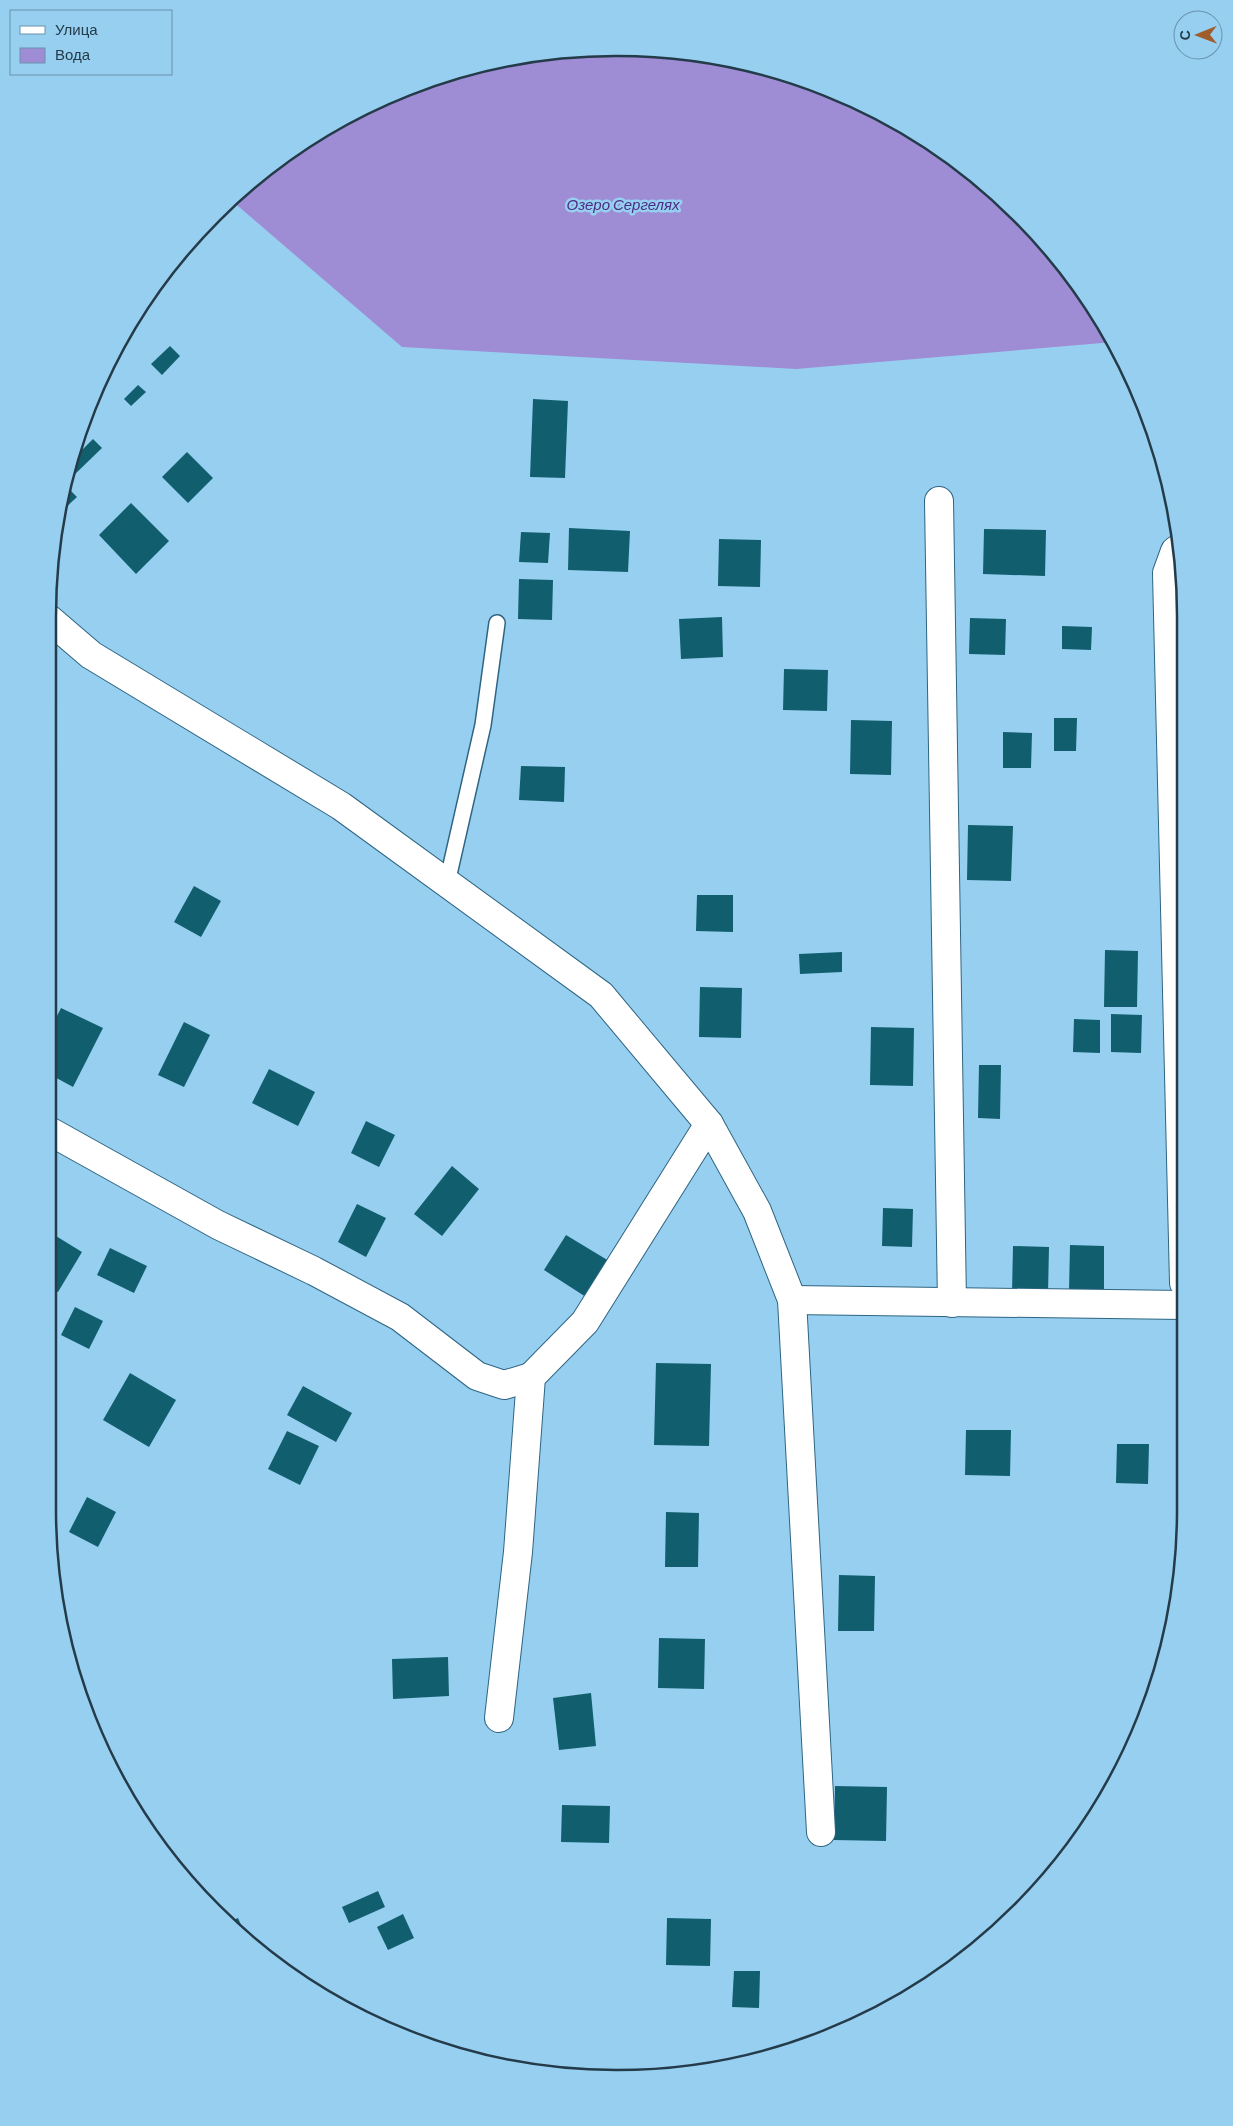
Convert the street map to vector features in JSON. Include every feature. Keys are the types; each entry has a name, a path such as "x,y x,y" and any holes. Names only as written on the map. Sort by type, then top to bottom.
{"street":[{"path":"939,502 952,1303"},
{"path":"1173,556 1167,573 1177,991"},
{"path":"56,625 90,655 341,806 601,995 709,1124 757,1211 792,1300 821,1832"},
{"path":"56,1135 218,1225 314,1271 400,1317 477,1376 504,1384 531,1377 585,1322 709,1124"},
{"path":"792,1300 1177,1305"},
{"path":"499,1718 518,1552 531,1377"}],"lane":[{"path":"447,883 483,725 497,623"}],"water":[{"name":"Озеро Сергелях","path":"616,56 690,61 762,75 831,99 897,131 958,172 1013,220 1061,275 1105,343 796,369 402,347 236,205 275,172 336,131 402,99 471,75 507,67 580,57"}],"building":[{"path":"170,346 180,356 162,375 151,364"},
{"path":"138,385 146,392 131,406 124,399"},
{"path":"533,399 568,401 565,478 530,477"},
{"path":"93,439 102,448 74,475 75,471 81,451"},
{"path":"187,452 213,478 188,503 162,477"},
{"path":"71,491 77,497 67,506"},
{"path":"131,503 169,541 136,574 99,535"},
{"path":"569,528 630,531 628,572 568,570"},
{"path":"984,529 1046,530 1045,576 983,574"},
{"path":"521,532 550,533 548,563 519,562"},
{"path":"719,539 761,540 760,587 718,586"},
{"path":"519,579 553,580 552,620 518,619"},
{"path":"722,617 723,657 681,659 679,619"},
{"path":"970,618 1006,619 1005,655 969,654"},
{"path":"1062,626 1092,627 1091,650 1062,649"},
{"path":"784,669 828,670 827,711 783,710"},
{"path":"1054,718 1077,718 1076,751 1054,751"},
{"path":"851,720 892,721 891,775 850,774"},
{"path":"1003,732 1032,733 1031,768 1003,768"},
{"path":"521,766 565,767 564,802 519,800"},
{"path":"968,825 1013,826 1011,881 967,880"},
{"path":"194,886 221,901 201,937 174,922"},
{"path":"697,895 733,895 733,932 696,931"},
{"path":"1105,950 1138,951 1137,1007 1104,1007"},
{"path":"842,952 842,972 800,974 799,954"},
{"path":"700,987 742,988 741,1038 699,1037"},
{"path":"61,1008 103,1028 73,1087 56,1078 56,1018"},
{"path":"1111,1014 1142,1015 1141,1053 1111,1052"},
{"path":"1074,1019 1100,1020 1100,1053 1073,1052"},
{"path":"184,1022 210,1035 184,1087 158,1075"},
{"path":"871,1027 914,1028 913,1086 870,1085"},
{"path":"979,1065 1001,1065 1000,1119 978,1118"},
{"path":"269,1069 315,1092 298,1126 252,1103"},
{"path":"366,1121 395,1135 379,1167 351,1153"},
{"path":"452,1166 479,1189 442,1236 414,1214"},
{"path":"357,1204 386,1218 366,1257 338,1242"},
{"path":"883,1208 913,1209 912,1247 882,1246"},
{"path":"566,1235 609,1261 586,1297 544,1270"},
{"path":"56,1236 82,1252 58,1292 56,1291"},
{"path":"1070,1245 1104,1246 1104,1293 1069,1292"},
{"path":"1013,1246 1049,1247 1048,1294 1012,1293"},
{"path":"110,1248 147,1266 134,1293 97,1275"},
{"path":"75,1307 103,1321 89,1349 61,1335"},
{"path":"656,1363 711,1364 709,1446 654,1445"},
{"path":"130,1373 176,1400 149,1447 103,1420"},
{"path":"303,1386 352,1413 336,1442 287,1415"},
{"path":"966,1430 1011,1430 1010,1476 965,1475"},
{"path":"287,1431 319,1446 300,1485 268,1469"},
{"path":"1117,1444 1149,1444 1148,1484 1116,1483"},
{"path":"87,1497 116,1512 98,1547 69,1532"},
{"path":"666,1512 699,1513 698,1567 665,1567"},
{"path":"839,1575 875,1576 874,1631 838,1631"},
{"path":"659,1638 705,1639 704,1689 658,1688"},
{"path":"448,1657 449,1696 393,1699 392,1659"},
{"path":"591,1693 596,1746 559,1750 553,1698"},
{"path":"835,1786 887,1787 886,1841 834,1840"},
{"path":"562,1805 610,1806 609,1843 561,1842"},
{"path":"378,1891 385,1907 349,1923 342,1907"},
{"path":"403,1914 414,1938 388,1950 377,1927"},
{"path":"667,1918 711,1919 710,1966 666,1965"},
{"path":"734,1971 760,1971 759,2008 732,2007"}]}
